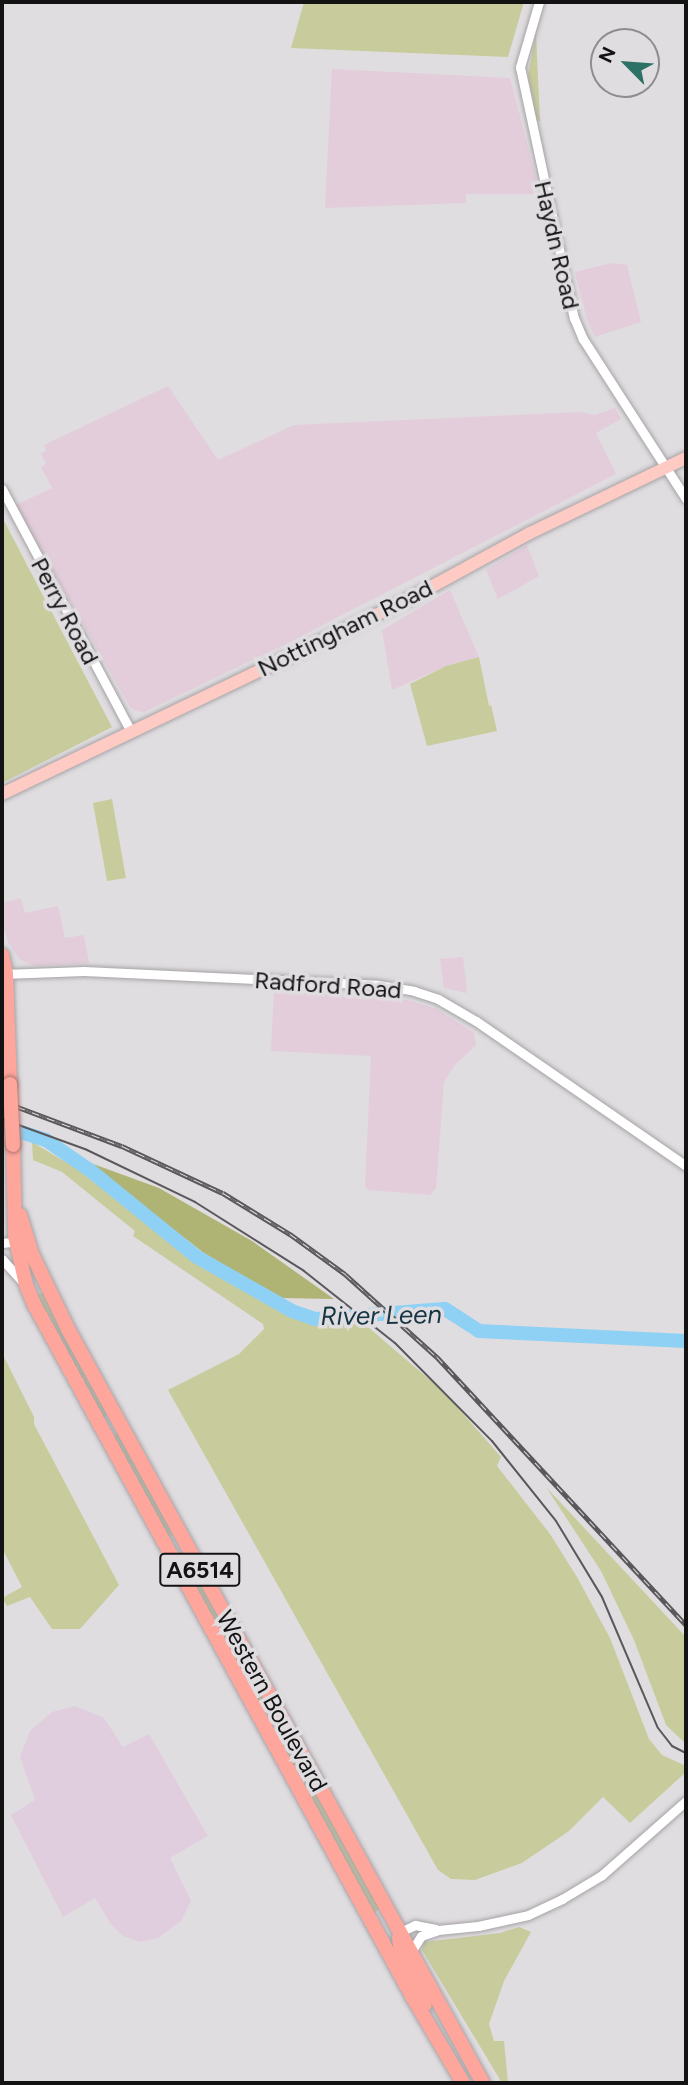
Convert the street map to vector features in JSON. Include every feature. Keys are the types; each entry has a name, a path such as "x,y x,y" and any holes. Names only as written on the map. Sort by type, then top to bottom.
{"highway":[{"name":"A6514","path":"2,955 3,1007"},
{"name":"Western Boulevard","path":"3,1007 16,1200 31,1252 68,1329 483,2083"},
{"name":"Western Boulevard","path":"16,1200 8,1239 26,1286 412,1996 463,2083"},
{"path":"103,1431 120,1421"},
{"path":"170,1553 187,1544"},
{"path":"269,1735 287,1727"},
{"path":"400,1932 398,1942 401,1954 420,1992 432,2028"}],"main road":[{"name":"Nottingham Road","path":"2,794 409,598 530,533 686,458"}],"street":[{"name":"Haydn Road","path":"539,2 520,67 574,318 583,339 686,499"},
{"name":"Perry Road","path":"2,489 131,732"},
{"name":"Radford Road","path":"4,974 84,971 378,985 414,991 438,999 470,1017 686,1166"},
{"name":"Western Boulevard","path":"2,1259 26,1286"},
{"path":"411,1952 421,1936 438,1930 478,1926 528,1915 562,1899 602,1875 686,1801"},
{"path":"400,1932 415,1925 438,1930"}],"shaded area":[{"path":"332,69 510,78 536,178 533,194 466,194 466,203 325,208"},
{"path":"612,263 627,265 641,322 595,337 587,320 575,272"},
{"path":"168,386 218,460 294,425 580,412 595,415 615,408 621,419 596,433 616,474 288,643 144,712 136,711 130,707 16,505 52,488 41,467 46,464 41,454 46,451 44,445"},
{"path":"527,545 539,576 498,599 486,570"},
{"path":"450,590 479,657 446,666 392,690 382,630"},
{"path":"21,898 25,913 58,906 65,938 84,935 89,963 34,966 19,959 8,942 2,921 2,903"},
{"path":"463,957 467,993 444,988 440,959"},
{"path":"274,991 407,1000 437,1009 474,1033 476,1045 454,1066 444,1082 436,1188 430,1195 369,1190 365,1187 371,1056 271,1051"},
{"path":"75,1706 104,1718 123,1747 149,1734 208,1836 170,1858 191,1901 181,1921 158,1938 140,1942 123,1936 110,1923 95,1898 63,1917 11,1815 35,1800 20,1757 30,1731 52,1712"}],"green space":[{"path":"304,2 524,2 508,57 291,48"},
{"path":"536,33 540,121 537,121 528,75"},
{"path":"2,517 112,727 4,782 2,777"},
{"path":"479,657 497,731 427,746 410,684 446,666"},
{"path":"112,799 126,878 107,881 93,803"},
{"path":"32,1142 79,1170 188,1257 278,1310 301,1320 322,1324 361,1321 444,1392 501,1457 497,1466 550,1534 577,1577 610,1638 649,1739 662,1755 686,1766 686,1772 630,1823 603,1797 569,1831 522,1863 475,1880 451,1879 438,1870 168,1390 239,1354 264,1329 263,1324 133,1236 135,1231 62,1172 33,1160"},
{"path":"85,1161 159,1188 252,1241 334,1299 279,1298 204,1253"},
{"path":"44,1293 110,1414 101,1419 36,1295"},
{"path":"2,1353 34,1417 34,1424 119,1585 80,1629 52,1629 30,1597 7,1606 2,1598 22,1587 2,1548"},
{"path":"120,1432 175,1533 167,1538 111,1437"},
{"path":"546,1487 686,1637 686,1744 666,1725 634,1640 601,1571"},
{"path":"180,1552 185,1552 269,1705 264,1715 177,1557"},
{"path":"283,1737 311,1782 380,1909 373,1913 279,1742"},
{"path":"519,1927 531,1932 504,1981 489,2024 494,2041 504,2041 508,2083 502,2083 422,1950 424,1942 500,1933"}],"waterway":[{"name":"River Leen","path":"2,1126 46,1140 91,1171 197,1257 292,1311 315,1319 445,1309 479,1331 686,1341"}],"tram line":[{"path":"2,1119 85,1149 195,1202 304,1271 395,1343 492,1441 556,1521 602,1597 658,1728 672,1746 686,1753"}],"railway":[{"path":"2,1101 122,1146 223,1193 290,1234 345,1274 437,1357 686,1625"}]}
